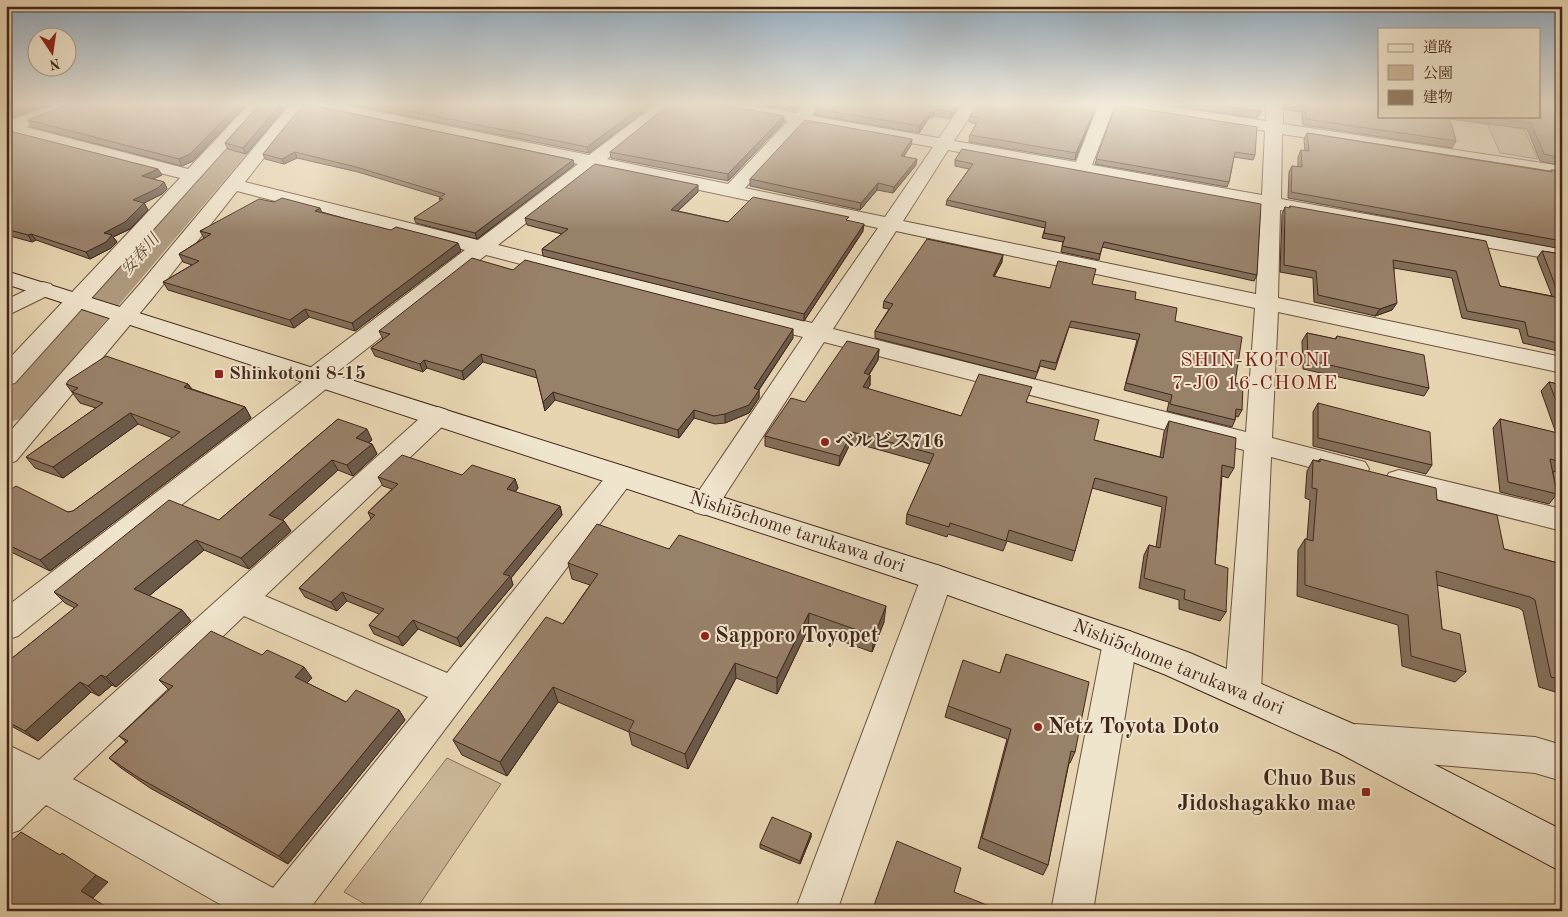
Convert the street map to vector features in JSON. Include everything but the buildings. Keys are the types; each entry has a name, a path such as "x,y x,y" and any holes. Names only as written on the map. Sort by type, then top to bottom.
{"street":[{"path":"77,146 191,175"},
{"path":"6,454 100,308 191,175 218,146"},
{"path":"6,377 100,308 232,184 264,146"},
{"path":"525,146 592,162 1562,365"},
{"path":"6,626 613,146"},
{"path":"732,191 775,146"},
{"path":"704,504 943,146"},
{"path":"954,146 1562,255"},
{"path":"1082,169 1091,146"},
{"path":"1243,692 1267,303 1272,146"},
{"path":"1430,146 1562,172"},
{"path":"232,184 816,334 1562,520"},
{"name":"Nishi5chome tarukawa dori","path":"6,277 938,578 1120,642 1243,692 1352,741 1562,852"},
{"path":"6,309 43,289"},
{"path":"6,816 438,416"},
{"path":"282,911 622,476"},
{"path":"816,911 938,578"},
{"path":"240,599 454,692"},
{"path":"1072,911 1120,642"},
{"path":"1352,741 1535,755 1562,763"},
{"path":"6,762 273,911"}],"green space":[{"path":"1497,146 1532,146 1538,159 1500,153"},
{"path":"447,758 501,784 415,911 377,911 344,892"}],"waterway":[{"name":"安春川","path":"6,407 237,146"}],"place":[{"name":"Shinkotoni 8-15","path":"219,374"},
{"name":"ベルビス716","path":"825,442"},
{"name":"Sapporo Toyopet","path":"705,636"},
{"name":"Netz Toyota Doto","path":"1038,727"},
{"name":"Chuo Bus Jidoshagakko mae","path":"1366,792"}],"district":[{"name":"SHIN-KOTONI 7-JO 16-CHOME","path":"1255,372"}]}
